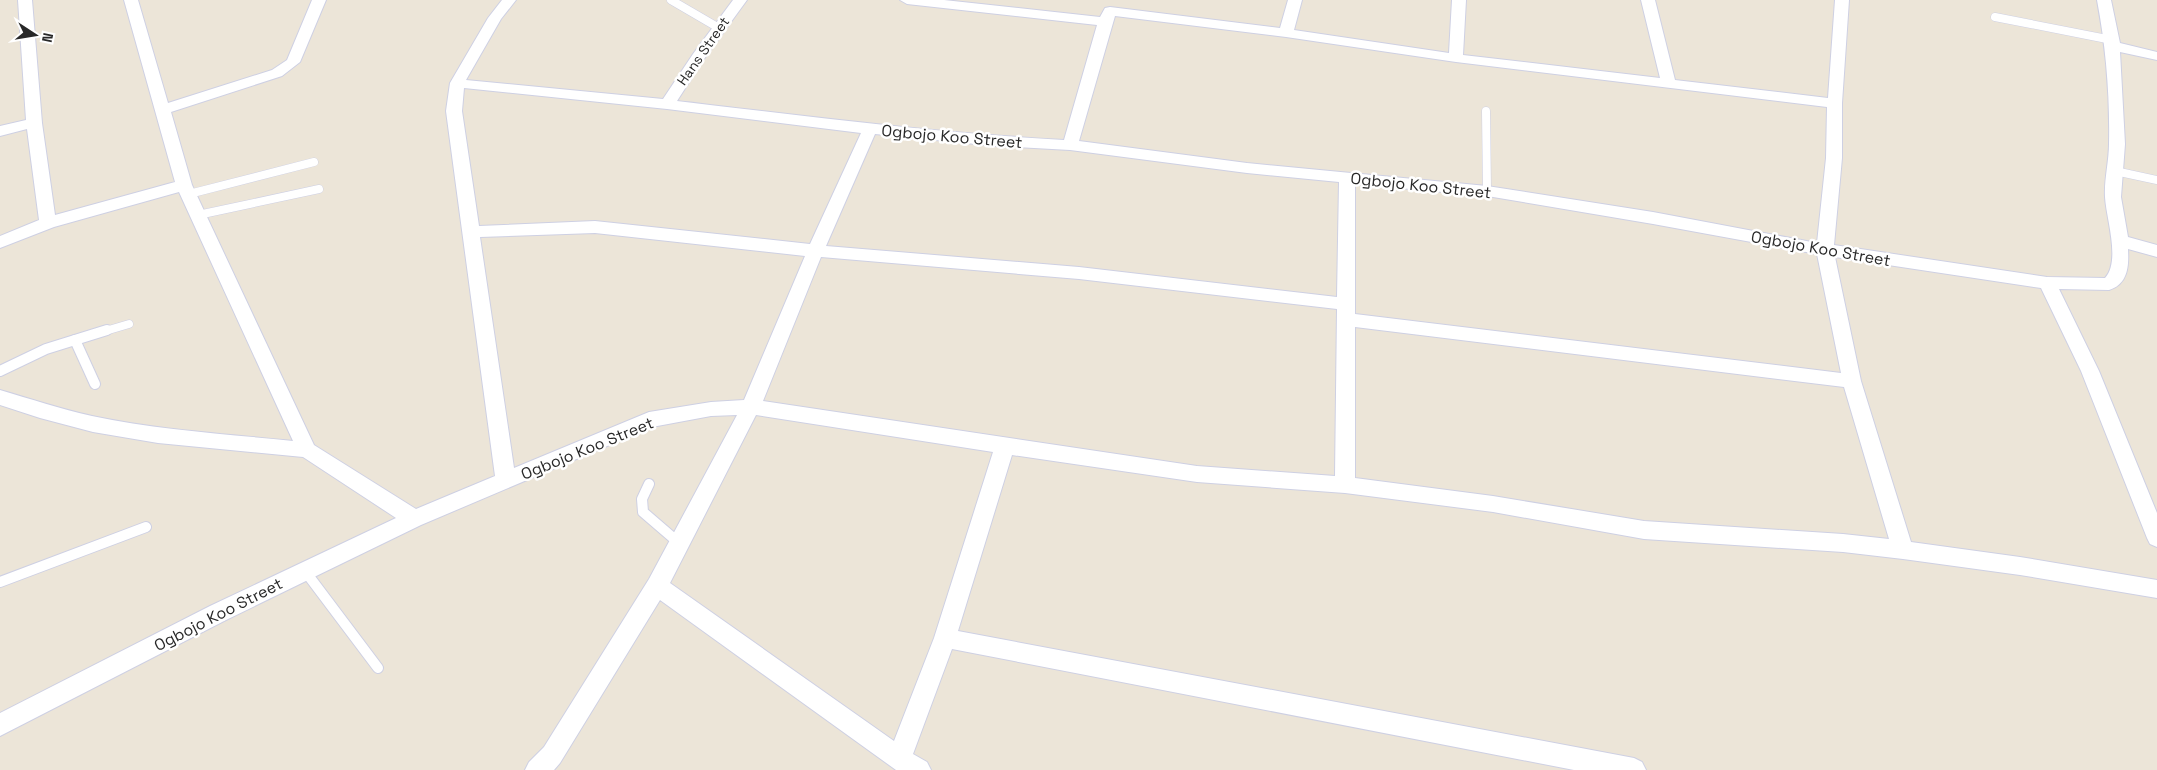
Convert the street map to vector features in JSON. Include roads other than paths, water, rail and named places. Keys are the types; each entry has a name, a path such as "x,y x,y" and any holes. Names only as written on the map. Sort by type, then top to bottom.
{"street":[{"path":"25,0 34,123 48,223"},
{"path":"131,0 186,190 307,450"},
{"path":"163,109 276,73 289,66 293,62 319,0"},
{"path":"506,480 454,111 457,82 495,18 509,0"},
{"name":"Hans Street","path":"667,104 740,0"},
{"path":"908,0 1110,11 1286,33 1456,58 1835,103"},
{"path":"1286,33 1295,0"},
{"path":"1456,58 1459,0"},
{"path":"1648,0 1669,84"},
{"path":"1842,0 1835,103 1834,158 1825,250 1852,381 1903,550"},
{"name":"Ogbojo Koo Street","path":"0,726 218,613 414,520 506,480 649,420 711,409 751,407 816,251 870,129 918,132 996,141 1070,145 1247,168 1487,191 1653,218 1825,250 2048,283 2109,284 2118,275 2120,266 2113,197 2117,144 2113,43 2104,0"},
{"path":"1070,145 1110,11"},
{"path":"2113,43 2157,56"},
{"path":"457,82 667,104 870,129"},
{"path":"0,131 34,123"},
{"path":"1345,484 1347,178"},
{"path":"0,242 48,223 186,190"},
{"path":"471,232 595,227 816,251 1079,273 1346,312 1852,381"},
{"path":"2119,242 2157,251"},
{"path":"2048,283 2090,371 2157,538"},
{"path":"0,397 40,411 93,424 158,435 307,450 414,520"},
{"path":"537,770 552,755 657,586 751,407 1197,474 1345,484 1493,504 1644,530 1843,543 1903,550 2020,566 2157,589"},
{"path":"657,586 909,765 945,638 1005,446"},
{"path":"945,638 1634,770"}],"lane":[{"path":"671,0 719,28"},
{"path":"1995,17 2113,43"},
{"path":"1486,111 1487,191"},
{"path":"186,190 314,162"},
{"path":"2115,171 2157,180"},
{"path":"198,215 319,189"},
{"path":"0,371 45,349 129,324"},
{"path":"75,340 95,384"},
{"path":"649,484 642,499 643,512 679,544"},
{"path":"0,582 146,527"},
{"path":"305,571 378,668"}]}
